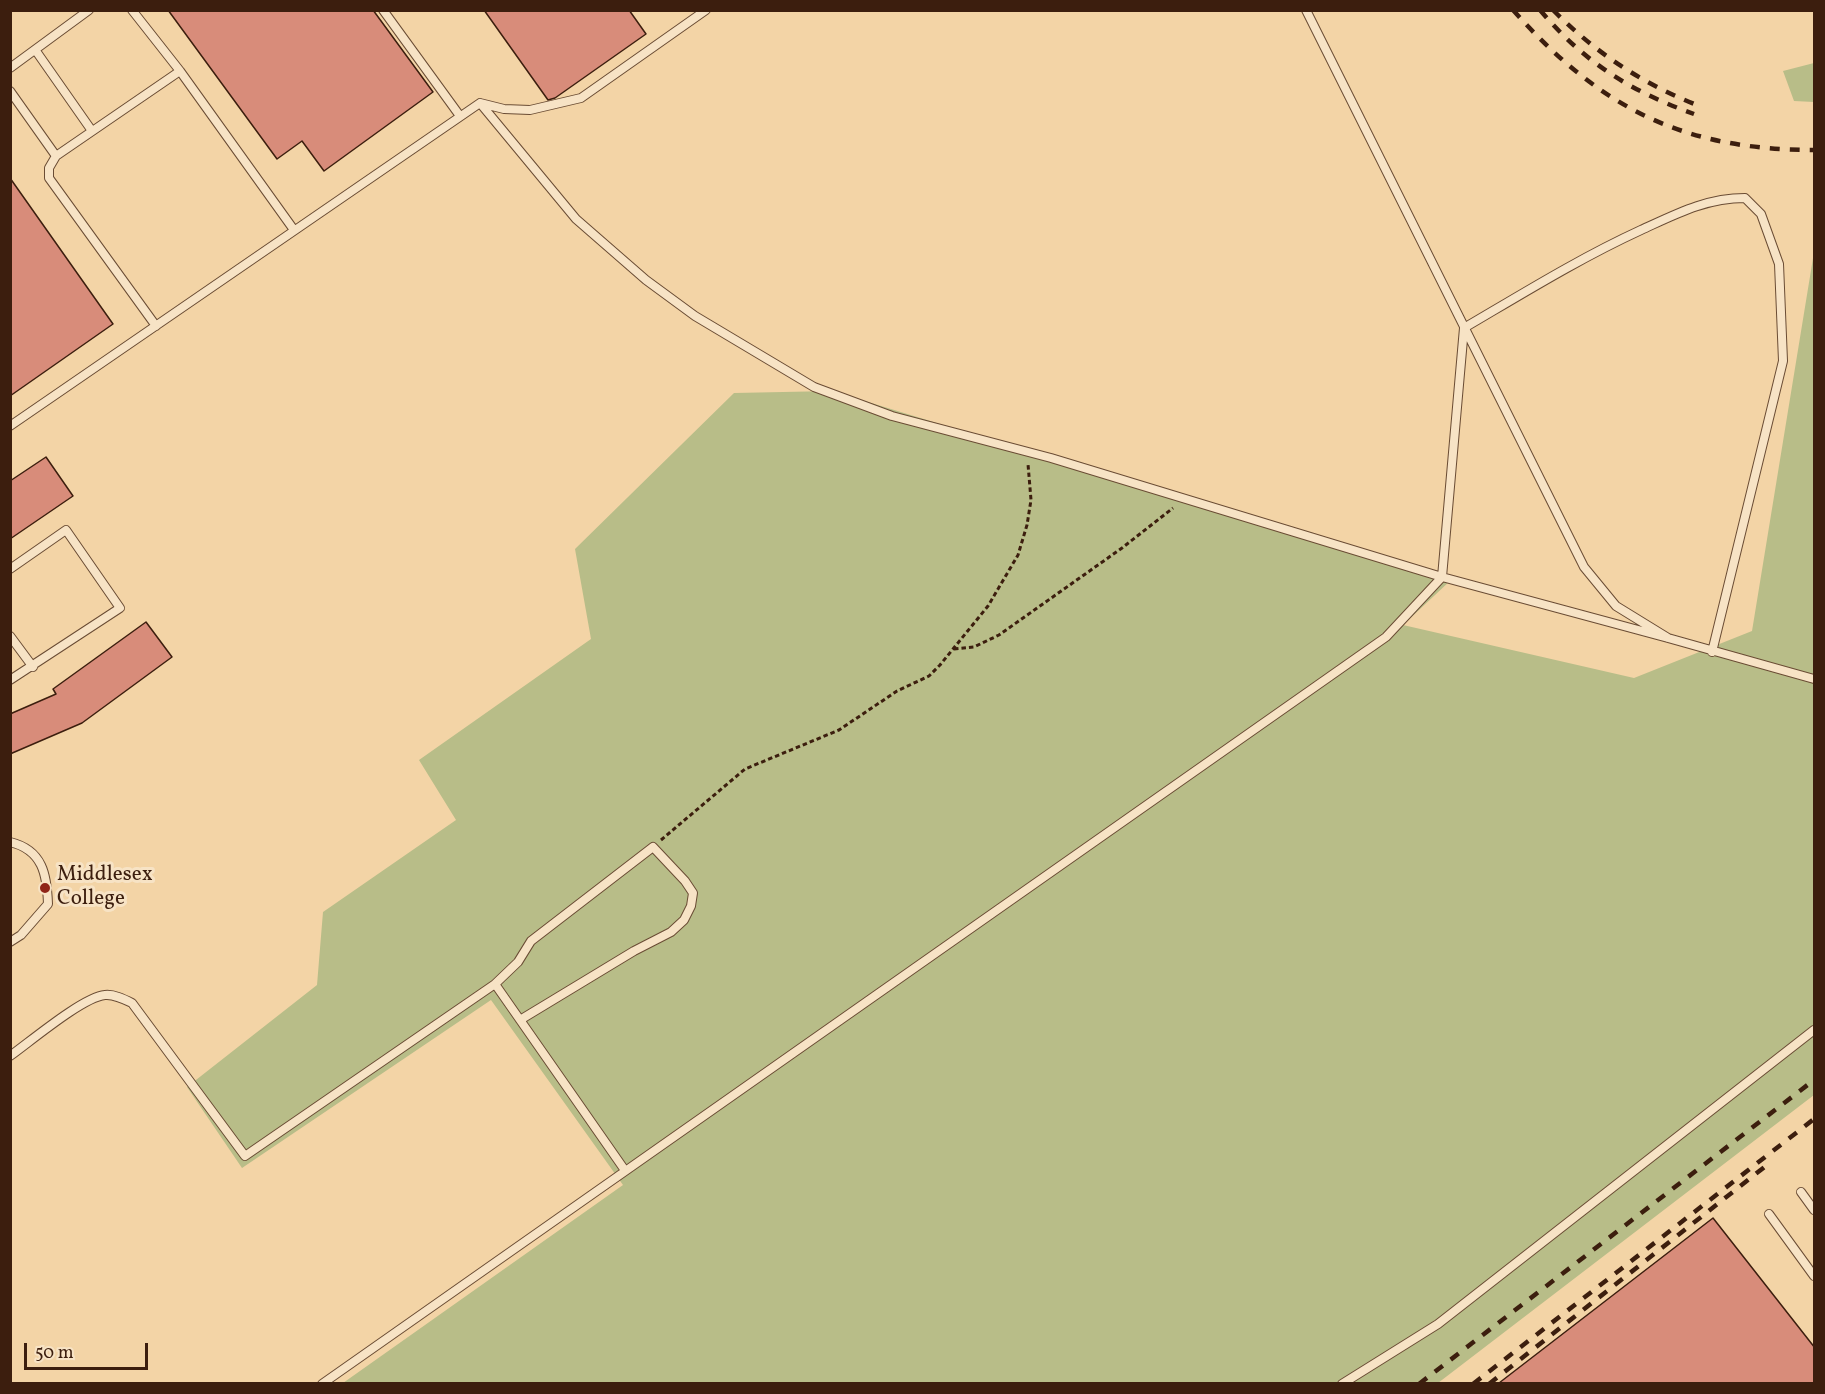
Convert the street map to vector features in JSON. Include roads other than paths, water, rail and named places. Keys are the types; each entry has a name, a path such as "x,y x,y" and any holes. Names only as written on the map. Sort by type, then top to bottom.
{"lane":[{"path":"10,68 89,10"},
{"path":"132,10 180,71 294,230"},
{"path":"383,10 460,116"},
{"path":"1306,10 1584,567 1616,606 1668,638"},
{"path":"10,426 480,103 504,109 530,110 581,98 702,12"},
{"path":"36,51 92,131"},
{"path":"156,326 49,178 49,168 56,156 180,71"},
{"path":"10,91 56,156"},
{"path":"480,103 576,219 646,280 694,316 814,387 892,416 1024,451 1442,577 1815,679"},
{"path":"1464,328 1600,249 1694,205 1724,198 1745,198 1761,214 1779,264 1783,361 1712,652"},
{"path":"322,1383 624,1169 1386,637 1442,577 1464,328"},
{"path":"10,568 66,530 120,608 10,681"},
{"path":"10,636 33,667"},
{"path":"10,842 25,846 39,859 47,883 48,904 10,942"},
{"path":"10,1056 90,999 107,995 119,997 132,1003 245,1156 495,984 518,962 531,941 653,847 686,880 693,893 691,906 684,920 671,932 634,951 520,1020"},
{"path":"495,984 624,1169"},
{"path":"1342,1383 1438,1324 1815,1030"},
{"path":"1801,1192 1815,1210"},
{"path":"1769,1214 1815,1276"}],"railway":[{"path":"1513,10 1578,73 1612,97 1647,117 1684,132 1724,142 1767,148 1814,150"},
{"path":"1540,10 1574,45 1610,73 1649,96 1694,114"},
{"path":"1553,10 1586,40 1638,77 1697,105"},
{"path":"1419,1384 1814,1080"},
{"path":"1473,1384 1814,1119"},
{"path":"1489,1384 1767,1165"}],"place":[{"name":"Middlesex College","path":"45,888"}]}
